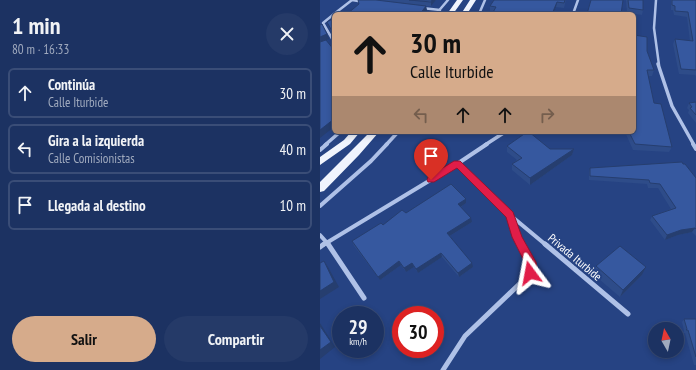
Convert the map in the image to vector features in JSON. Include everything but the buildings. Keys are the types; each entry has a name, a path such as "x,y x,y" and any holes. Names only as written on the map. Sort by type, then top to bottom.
{"main road":[{"path":"451,12 460,0"},
{"path":"465,12 474,0"},
{"path":"320,162 347,142 354,134"},
{"path":"320,188 373,134"}],"street":[{"path":"336,12 351,0 366,2"},
{"path":"418,8 440,10 448,0"},
{"path":"480,12 485,0"},
{"path":"574,12 578,0"},
{"path":"656,0 654,28 660,71 669,99 684,130 696,149"},
{"path":"332,16 323,23 332,38"},
{"path":"327,43 332,42"},
{"path":"320,150 338,134"},
{"path":"320,206 370,161 396,134"},
{"path":"320,247 457,164 502,134"},
{"name":"Privada Iturbide","path":"457,164 510,215 628,314"},
{"path":"443,370 465,336 530,273 532,267 517,237 510,215"},
{"path":"320,235 364,298"}],"route":[{"path":"431,180 457,164 510,215 517,237 532,267 530,273"}]}
